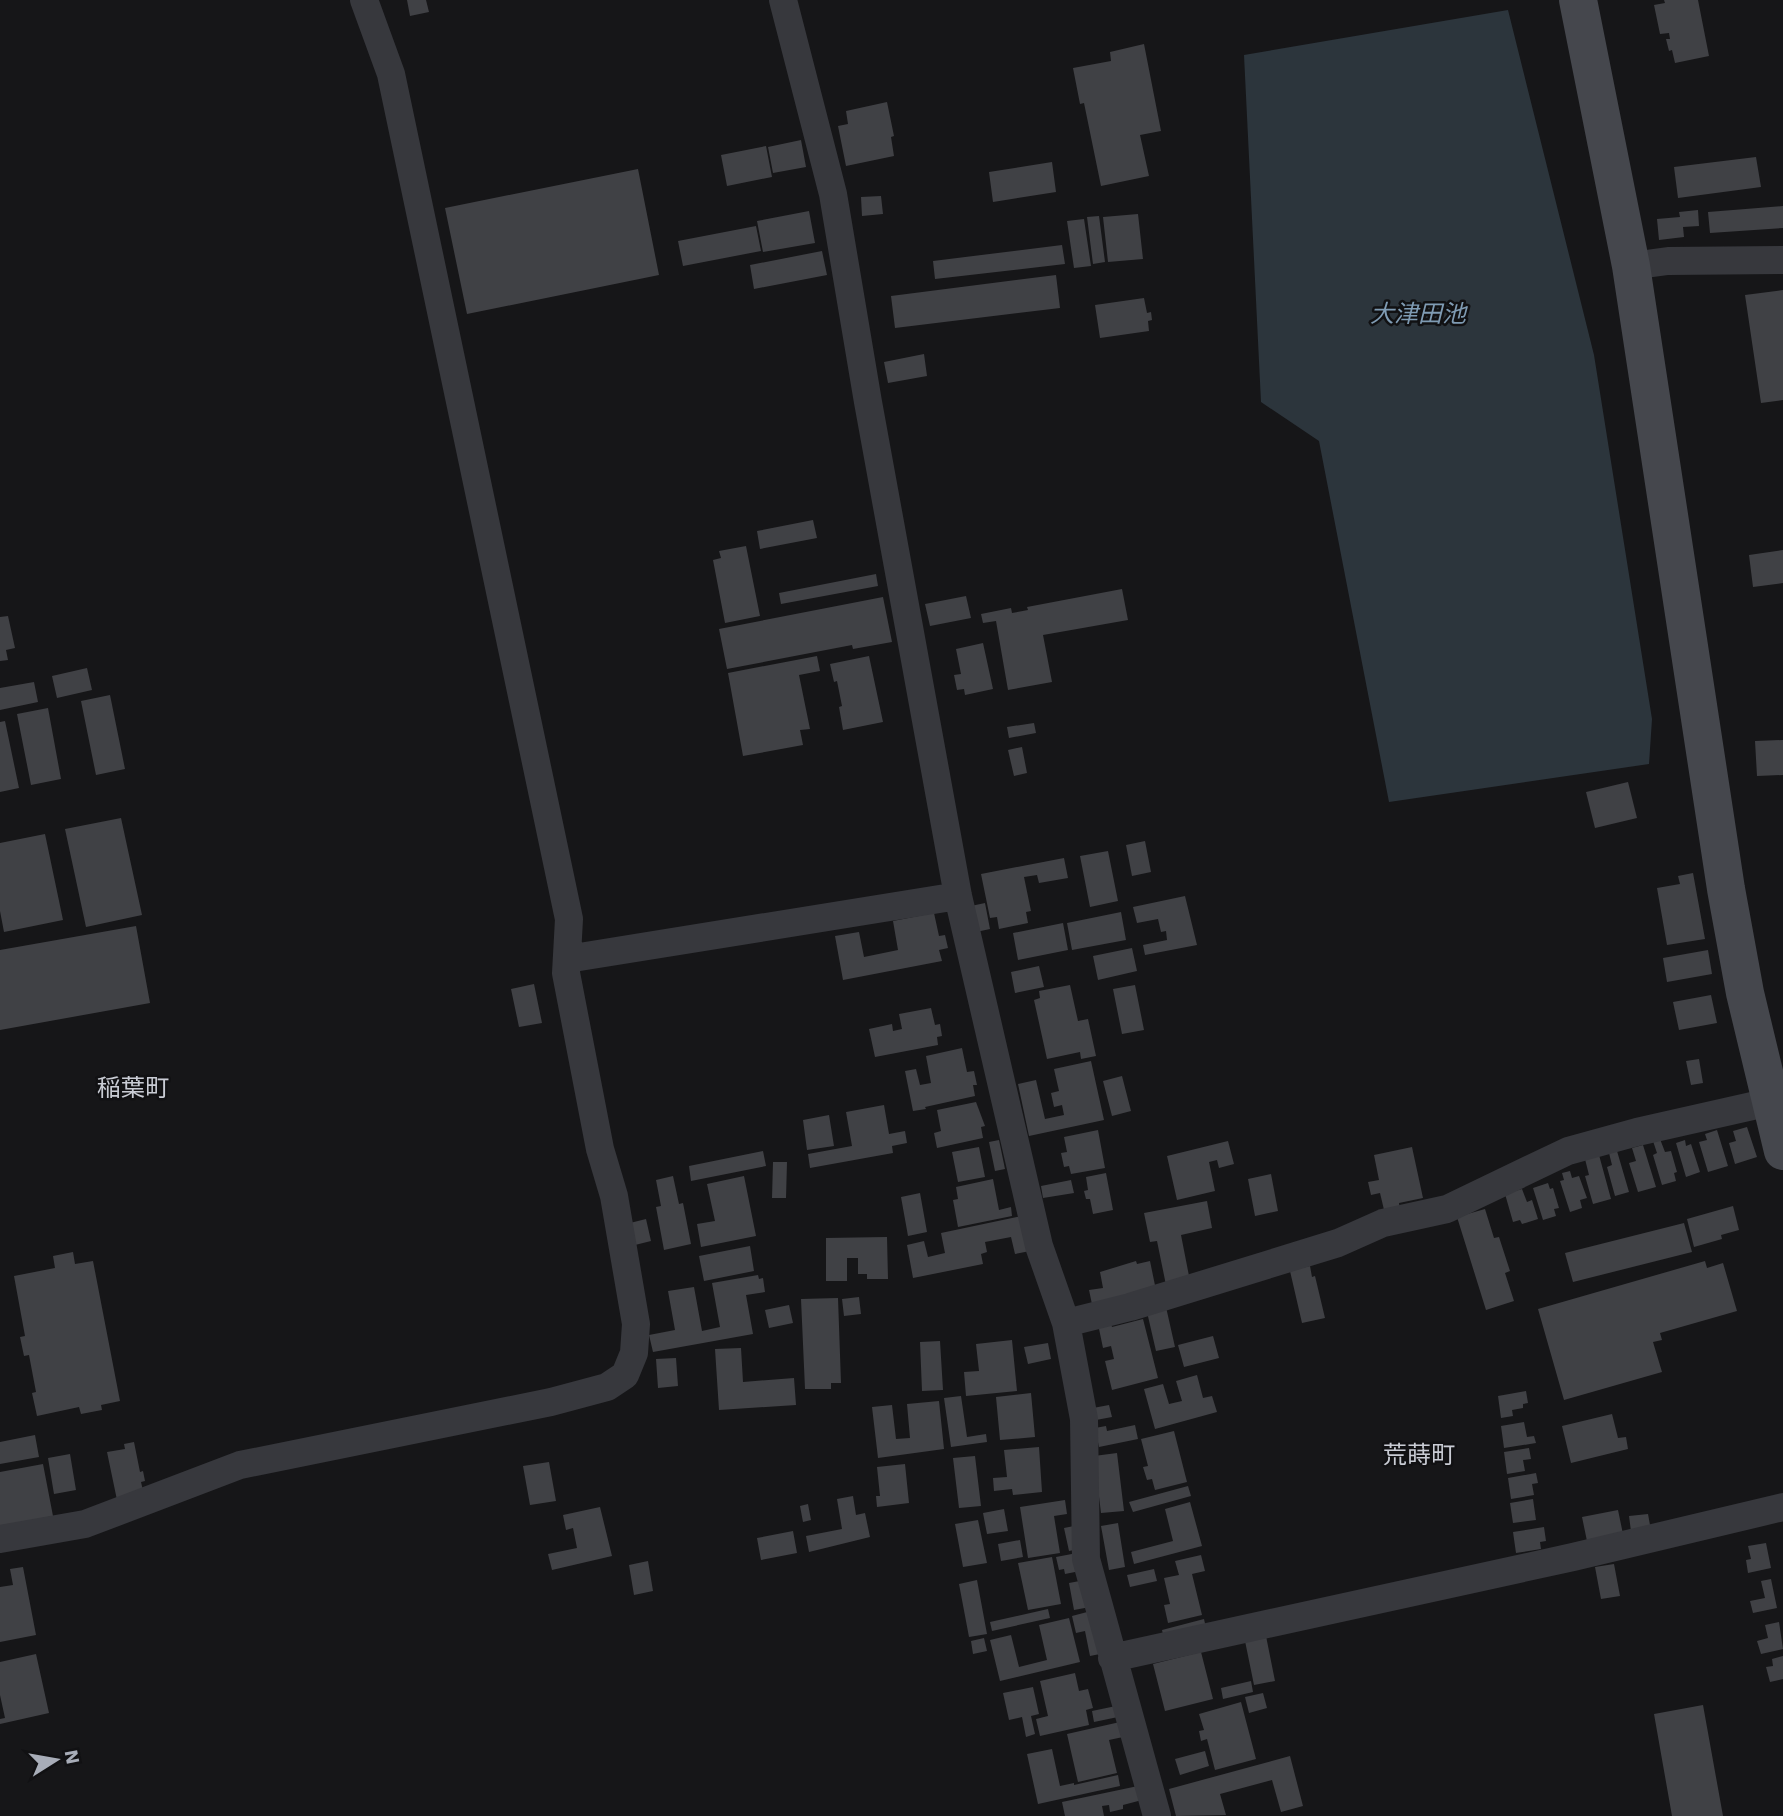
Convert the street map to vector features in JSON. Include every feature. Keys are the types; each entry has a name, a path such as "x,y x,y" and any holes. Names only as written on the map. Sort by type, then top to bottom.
{"street":[{"path":"0,1539 85,1524 240,1465 551,1402 607,1387 625,1375 634,1353 636,1324 614,1196 600,1149 566,973 569,919 391,74 364,0"},
{"path":"783,0 833,194 958,896 1040,1245 1066,1323 1084,1419 1086,1559 1157,1816"},
{"path":"1578,0 1631,266 1726,889 1745,993 1783,1151"},
{"path":"1631,266 1668,261 1783,260"},
{"path":"567,959 958,896"},
{"path":"1066,1323 1130,1307 1338,1243 1383,1223 1447,1209 1568,1151 1770,1101"},
{"path":"1112,1658 1573,1557 1783,1507"}],"water":[{"name":"大津田池","path":"1508,10 1594,355 1652,719 1649,764 1389,802 1319,441 1261,402 1244,55"}],"building":[{"path":"407,0 426,0 429,12 410,16"},
{"path":"1664,0 1698,0 1709,56 1675,63 1666,39 1670,39 1669,33 1660,34 1654,5 1665,3"},
{"path":"1144,44 1161,131 1140,135 1149,176 1101,186 1084,103 1080,104 1073,68 1111,61 1110,52"},
{"path":"887,102 894,136 891,137 894,156 846,166 838,126 848,124 846,111"},
{"path":"801,140 806,167 773,173 768,147"},
{"path":"766,146 772,177 727,186 721,155"},
{"path":"1756,157 1761,187 1678,198 1674,167"},
{"path":"1052,162 1056,192 993,202 989,172"},
{"path":"638,169 659,275 467,314 445,208"},
{"path":"881,196 883,214 862,216 861,197"},
{"path":"1783,206 1783,228 1710,233 1708,212"},
{"path":"1698,210 1699,226 1683,227 1684,237 1659,240 1657,219 1680,217 1679,212"},
{"path":"809,211 815,243 763,252 757,221"},
{"path":"1138,214 1143,259 1108,262 1103,217"},
{"path":"1099,216 1105,262 1093,264 1087,217"},
{"path":"1084,219 1091,266 1074,268 1067,221"},
{"path":"756,226 761,251 683,266 678,241"},
{"path":"1062,245 1065,264 935,279 933,261"},
{"path":"822,251 827,275 754,289 750,265"},
{"path":"1056,275 1060,308 895,328 891,296"},
{"path":"1783,290 1783,400 1761,403 1745,295"},
{"path":"1144,298 1147,313 1151,312 1149,331 1100,338 1095,305"},
{"path":"924,354 927,376 888,383 884,362"},
{"path":"813,520 817,538 760,549 757,531"},
{"path":"746,546 760,616 725,623 713,560 721,558 719,551"},
{"path":"1783,550 1783,583 1753,587 1749,555"},
{"path":"876,574 878,586 781,604 779,593"},
{"path":"1122,589 1128,620 1043,635 1052,682 1008,690 996,621 983,623 981,614 1011,608 1012,613 1028,610 1027,607"},
{"path":"966,596 971,618 930,626 925,604"},
{"path":"883,597 892,642 853,649 852,645 727,669 719,629"},
{"path":"8,616 15,648 6,650 8,660 0,661 0,617"},
{"path":"983,643 993,689 965,695 964,689 957,690 954,675 961,674 956,649"},
{"path":"817,656 820,671 799,675 810,729 800,730 803,745 743,756 728,673"},
{"path":"869,656 883,722 843,730 839,707 842,706 830,664"},
{"path":"87,668 92,690 57,698 52,676"},
{"path":"34,682 38,702 0,710 0,688"},
{"path":"110,695 125,769 96,775 81,701"},
{"path":"48,708 61,779 31,785 17,714"},
{"path":"5,721 19,788 0,792 0,722"},
{"path":"1034,723 1036,733 1009,738 1007,727"},
{"path":"1783,740 1783,775 1757,776 1755,741"},
{"path":"1022,747 1027,773 1014,776 1008,750"},
{"path":"1628,782 1637,818 1595,828 1586,792"},
{"path":"121,818 142,915 86,927 65,829"},
{"path":"45,834 63,920 4,932 0,911 0,843"},
{"path":"1145,841 1151,872 1132,876 1126,845"},
{"path":"1108,851 1118,901 1090,907 1080,856"},
{"path":"1064,858 1068,878 1039,883 1037,875 1024,877 1031,911 1026,912 1028,923 999,929 997,917 990,918 981,874"},
{"path":"1693,873 1705,939 1667,945 1657,888 1680,884 1678,876"},
{"path":"1185,896 1197,945 1145,955 1143,945 1167,940 1166,931 1161,932 1158,919 1137,923 1133,907"},
{"path":"985,903 990,929 976,932 971,906"},
{"path":"1121,912 1126,940 1072,950 1067,923"},
{"path":"934,913 939,936 945,935 948,948 939,950 942,961 843,980 835,936 859,932 864,957 898,950 893,921"},
{"path":"1063,923 1068,950 1018,960 1013,933"},
{"path":"136,926 150,1003 0,1030 0,950"},
{"path":"1132,948 1137,971 1098,980 1093,956"},
{"path":"1708,950 1712,974 1667,982 1663,958"},
{"path":"1039,966 1044,987 1015,993 1011,972"},
{"path":"534,984 542,1023 519,1027 511,989"},
{"path":"1070,985 1078,1021 1088,1019 1096,1056 1081,1059 1080,1052 1047,1059 1034,1000 1040,998 1039,991"},
{"path":"1135,985 1144,1030 1122,1034 1113,989"},
{"path":"1711,995 1717,1023 1679,1030 1673,1002"},
{"path":"931,1008 935,1025 940,1024 942,1036 937,1037 938,1045 875,1057 869,1029 892,1024 893,1031 902,1029 899,1014"},
{"path":"962,1048 967,1072 974,1071 977,1085 973,1085 975,1096 913,1111 905,1071 916,1069 920,1085 931,1083 926,1056"},
{"path":"1699,1059 1703,1083 1691,1085 1686,1061"},
{"path":"1091,1061 1104,1120 1029,1136 1018,1084 1036,1080 1045,1119 1064,1115 1062,1105 1054,1107 1051,1093 1059,1091 1054,1069"},
{"path":"1122,1076 1131,1111 1112,1116 1103,1081"},
{"path":"976,1102 985,1126 981,1127 983,1138 937,1148 934,1133 941,1131 937,1110"},
{"path":"884,1105 889,1134 905,1131 907,1143 892,1146 893,1153 810,1168 808,1154 852,1146 846,1112"},
{"path":"829,1115 834,1146 807,1150 803,1120"},
{"path":"1747,1127 1757,1157 1735,1164 1729,1143 1736,1141 1733,1131"},
{"path":"1098,1130 1105,1168 1071,1174 1069,1166 1064,1167 1061,1153 1067,1152 1064,1137"},
{"path":"1717,1130 1728,1166 1708,1172 1699,1142 1707,1140 1705,1134"},
{"path":"1660,1139 1665,1152 1671,1151 1677,1172 1674,1173 1676,1181 1662,1185 1653,1155 1657,1153 1653,1141"},
{"path":"999,1140 1005,1169 995,1171 989,1142"},
{"path":"1685,1140 1686,1146 1691,1144 1700,1172 1686,1177 1676,1143"},
{"path":"1228,1141 1234,1164 1219,1168 1217,1160 1209,1162 1215,1191 1177,1200 1167,1156"},
{"path":"1643,1145 1656,1187 1638,1192 1629,1163 1636,1161 1632,1148"},
{"path":"979,1147 985,1177 958,1182 952,1152"},
{"path":"1412,1147 1423,1198 1399,1203 1400,1211 1385,1214 1380,1193 1371,1195 1368,1182 1379,1180 1374,1155"},
{"path":"763,1151 766,1166 691,1181 689,1166"},
{"path":"1617,1151 1629,1192 1615,1196 1607,1167 1612,1165 1609,1153"},
{"path":"1599,1155 1611,1199 1593,1204 1585,1176 1589,1175 1585,1159"},
{"path":"773,1162 787,1162 786,1198 772,1198"},
{"path":"1570,1171 1572,1178 1579,1176 1587,1198 1580,1200 1582,1208 1570,1212 1560,1181 1564,1180 1562,1173"},
{"path":"1106,1173 1113,1210 1093,1214 1090,1199 1086,1199 1084,1191 1088,1190 1086,1177"},
{"path":"1271,1174 1278,1211 1255,1216 1248,1179"},
{"path":"673,1176 679,1204 683,1203 691,1244 664,1250 656,1207 661,1206 656,1180"},
{"path":"744,1176 756,1236 701,1247 697,1224 715,1221 707,1184"},
{"path":"993,1179 999,1210 1011,1207 1012,1216 958,1227 953,1200 958,1199 956,1187"},
{"path":"1071,1180 1074,1193 1043,1198 1041,1186"},
{"path":"1548,1183 1550,1189 1553,1188 1559,1208 1554,1209 1556,1216 1543,1220 1533,1188"},
{"path":"1522,1189 1527,1202 1532,1200 1538,1219 1522,1224 1520,1220 1513,1222 1505,1194"},
{"path":"920,1193 927,1232 908,1236 901,1197"},
{"path":"1207,1201 1212,1228 1181,1235 1190,1281 1166,1285 1157,1241 1150,1242 1144,1213"},
{"path":"1733,1206 1739,1230 1721,1235 1722,1239 1694,1247 1687,1219"},
{"path":"1485,1209 1494,1238 1499,1237 1510,1271 1505,1273 1514,1301 1486,1310 1457,1217"},
{"path":"1022,1216 1030,1251 1015,1254 1011,1237 985,1242 987,1252 981,1254 983,1264 913,1278 907,1245 924,1241 928,1257 945,1253 941,1233"},
{"path":"646,1219 651,1241 635,1245 630,1223"},
{"path":"1684,1223 1692,1252 1573,1282 1565,1253"},
{"path":"887,1237 888,1279 867,1279 867,1274 858,1274 858,1258 847,1258 847,1281 826,1281 826,1238"},
{"path":"750,1246 754,1271 704,1281 699,1256"},
{"path":"73,1252 75,1264 93,1261 120,1401 101,1405 102,1410 81,1414 79,1407 37,1416 32,1393 36,1392 29,1355 24,1356 20,1337 25,1336 14,1276 55,1268 53,1256"},
{"path":"1136,1261 1137,1264 1150,1261 1157,1295 1093,1309 1089,1290 1103,1288 1100,1272"},
{"path":"1705,1261 1707,1268 1723,1263 1737,1311 1660,1333 1662,1340 1653,1342 1662,1372 1564,1400 1538,1309"},
{"path":"1310,1266 1325,1318 1302,1323 1290,1271"},
{"path":"758,1275 759,1279 763,1278 765,1292 746,1295 753,1334 653,1352 649,1335 675,1330 668,1291 694,1287 702,1331 720,1327 712,1283"},
{"path":"859,1297 861,1314 844,1316 842,1299"},
{"path":"838,1298 841,1383 831,1383 831,1389 805,1389 801,1299"},
{"path":"789,1305 793,1323 769,1328 765,1310"},
{"path":"1166,1307 1175,1347 1156,1351 1147,1312"},
{"path":"1143,1319 1158,1378 1112,1390 1105,1361 1114,1359 1111,1346 1103,1348 1098,1324 1110,1321 1112,1327"},
{"path":"1213,1336 1219,1358 1184,1367 1178,1345"},
{"path":"1012,1340 1017,1391 966,1396 964,1372 979,1371 976,1344"},
{"path":"940,1341 943,1390 922,1391 920,1342"},
{"path":"1048,1343 1051,1359 1028,1364 1024,1347"},
{"path":"741,1348 743,1382 794,1378 796,1405 719,1410 715,1349"},
{"path":"676,1358 678,1386 658,1388 656,1359"},
{"path":"1197,1375 1203,1398 1212,1396 1217,1412 1155,1429 1144,1389 1163,1384 1169,1404 1182,1401 1176,1381"},
{"path":"1526,1391 1528,1403 1523,1404 1523,1408 1512,1410 1513,1416 1501,1418 1498,1396"},
{"path":"1031,1393 1035,1437 1000,1440 996,1397"},
{"path":"961,1396 967,1437 986,1434 987,1442 951,1447 944,1398"},
{"path":"939,1401 944,1449 878,1458 872,1407 892,1405 896,1439 910,1438 907,1404"},
{"path":"1109,1405 1112,1417 1096,1420 1093,1408"},
{"path":"1612,1414 1618,1438 1626,1437 1628,1449 1571,1463 1562,1426"},
{"path":"1524,1422 1527,1437 1534,1436 1536,1443 1504,1448 1501,1426"},
{"path":"1135,1425 1138,1439 1099,1447 1095,1428 1106,1426 1107,1431"},
{"path":"1174,1431 1187,1482 1155,1490 1152,1479 1147,1480 1143,1467 1148,1466 1141,1439"},
{"path":"35,1435 39,1457 0,1464 0,1442"},
{"path":"134,1442 140,1472 143,1471 145,1481 141,1482 144,1495 117,1500 107,1452 125,1449 124,1444"},
{"path":"1039,1447 1042,1492 1013,1495 1012,1489 994,1491 993,1478 1007,1477 1004,1450"},
{"path":"1529,1448 1531,1459 1523,1460 1525,1471 1507,1474 1504,1452"},
{"path":"1117,1453 1124,1511 1101,1513 1094,1456"},
{"path":"70,1454 76,1490 54,1494 48,1458"},
{"path":"975,1456 981,1506 959,1508 953,1458"},
{"path":"549,1462 556,1501 530,1505 523,1466"},
{"path":"43,1464 53,1516 0,1526 0,1472"},
{"path":"905,1464 909,1503 877,1507 876,1496 880,1496 877,1467"},
{"path":"1536,1473 1538,1483 1532,1484 1534,1495 1511,1499 1508,1478"},
{"path":"1188,1486 1191,1496 1133,1512 1129,1502"},
{"path":"853,1496 856,1515 865,1513 870,1537 809,1552 806,1536 842,1529 837,1499"},
{"path":"1533,1499 1536,1520 1513,1523 1510,1503"},
{"path":"1065,1500 1067,1514 1054,1516 1060,1553 1028,1558 1020,1507"},
{"path":"1190,1502 1202,1546 1134,1564 1131,1552 1173,1541 1165,1509"},
{"path":"808,1504 811,1520 803,1522 800,1506"},
{"path":"600,1507 612,1556 552,1570 548,1554 577,1548 573,1528 566,1530 563,1515"},
{"path":"1004,1509 1008,1531 987,1534 983,1513"},
{"path":"1618,1510 1623,1534 1587,1541 1582,1517"},
{"path":"1648,1514 1652,1536 1632,1539 1629,1516"},
{"path":"978,1520 987,1563 963,1567 955,1524"},
{"path":"1118,1523 1125,1567 1109,1570 1101,1526"},
{"path":"1074,1526 1079,1549 1069,1551 1064,1528"},
{"path":"1544,1527 1546,1541 1540,1542 1541,1549 1516,1553 1513,1532"},
{"path":"793,1531 797,1553 761,1560 757,1538"},
{"path":"1020,1540 1023,1557 1001,1561 998,1544"},
{"path":"1766,1543 1771,1568 1748,1573 1746,1560 1751,1559 1748,1546"},
{"path":"1077,1553 1080,1571 1065,1574 1064,1569 1059,1570 1056,1557"},
{"path":"1201,1555 1205,1571 1192,1574 1202,1615 1168,1623 1164,1605 1170,1604 1164,1578 1179,1575 1175,1561"},
{"path":"1052,1557 1061,1604 1028,1610 1018,1563"},
{"path":"648,1561 653,1591 634,1595 629,1565"},
{"path":"1614,1564 1620,1596 1601,1599 1595,1567"},
{"path":"23,1567 36,1635 0,1642 0,1587 13,1585 10,1569"},
{"path":"1154,1569 1157,1581 1130,1587 1127,1575"},
{"path":"1771,1579 1777,1608 1753,1613 1750,1601 1765,1598 1761,1581"},
{"path":"977,1580 987,1634 969,1637 959,1584"},
{"path":"1085,1580 1090,1607 1074,1610 1069,1583"},
{"path":"1048,1609 1050,1618 992,1631 990,1622"},
{"path":"1091,1611 1100,1654 1090,1656 1085,1631 1076,1633 1072,1616"},
{"path":"1069,1618 1080,1662 1000,1681 990,1640 1011,1635 1019,1667 1047,1660 1039,1625"},
{"path":"1204,1619 1206,1628 1164,1639 1162,1630"},
{"path":"1779,1622 1783,1649 1761,1654 1757,1641 1768,1638 1765,1625"},
{"path":"1266,1636 1275,1681 1254,1685 1245,1641"},
{"path":"984,1638 987,1651 973,1654 971,1641"},
{"path":"1201,1652 1213,1699 1165,1711 1153,1664"},
{"path":"36,1654 49,1713 0,1724 0,1719 5,1718 0,1695 0,1662"},
{"path":"1783,1656 1783,1679 1770,1682 1766,1667 1773,1666 1772,1659"},
{"path":"1075,1673 1079,1691 1088,1689 1093,1708 1086,1710 1089,1725 1040,1736 1036,1719 1048,1716 1040,1681"},
{"path":"1251,1681 1253,1692 1223,1699 1221,1688"},
{"path":"1033,1687 1039,1714 1031,1716 1035,1734 1026,1737 1022,1717 1009,1720 1003,1693"},
{"path":"1263,1693 1267,1708 1249,1713 1245,1697"},
{"path":"1241,1702 1256,1759 1215,1770 1207,1739 1201,1741 1199,1731 1204,1730 1199,1714"},
{"path":"1703,1705 1723,1816 1672,1816 1654,1714"},
{"path":"1116,1706 1118,1717 1094,1722 1092,1711"},
{"path":"1120,1722 1123,1737 1109,1740 1117,1773 1078,1782 1067,1734"},
{"path":"1052,1749 1060,1786 1118,1775 1120,1786 1038,1804 1027,1754"},
{"path":"1205,1751 1209,1766 1180,1775 1175,1759"},
{"path":"1290,1756 1303,1806 1281,1812 1272,1780 1220,1794 1226,1815 1176,1816 1169,1789"},
{"path":"1138,1786 1142,1800 1123,1805 1123,1809 1110,1812 1109,1805 1102,1806 1104,1816 1065,1816 1062,1802"}],"district":[{"name":"稲葉町","path":"133,1088"},
{"name":"荒蒔町","path":"1419,1455"}]}
